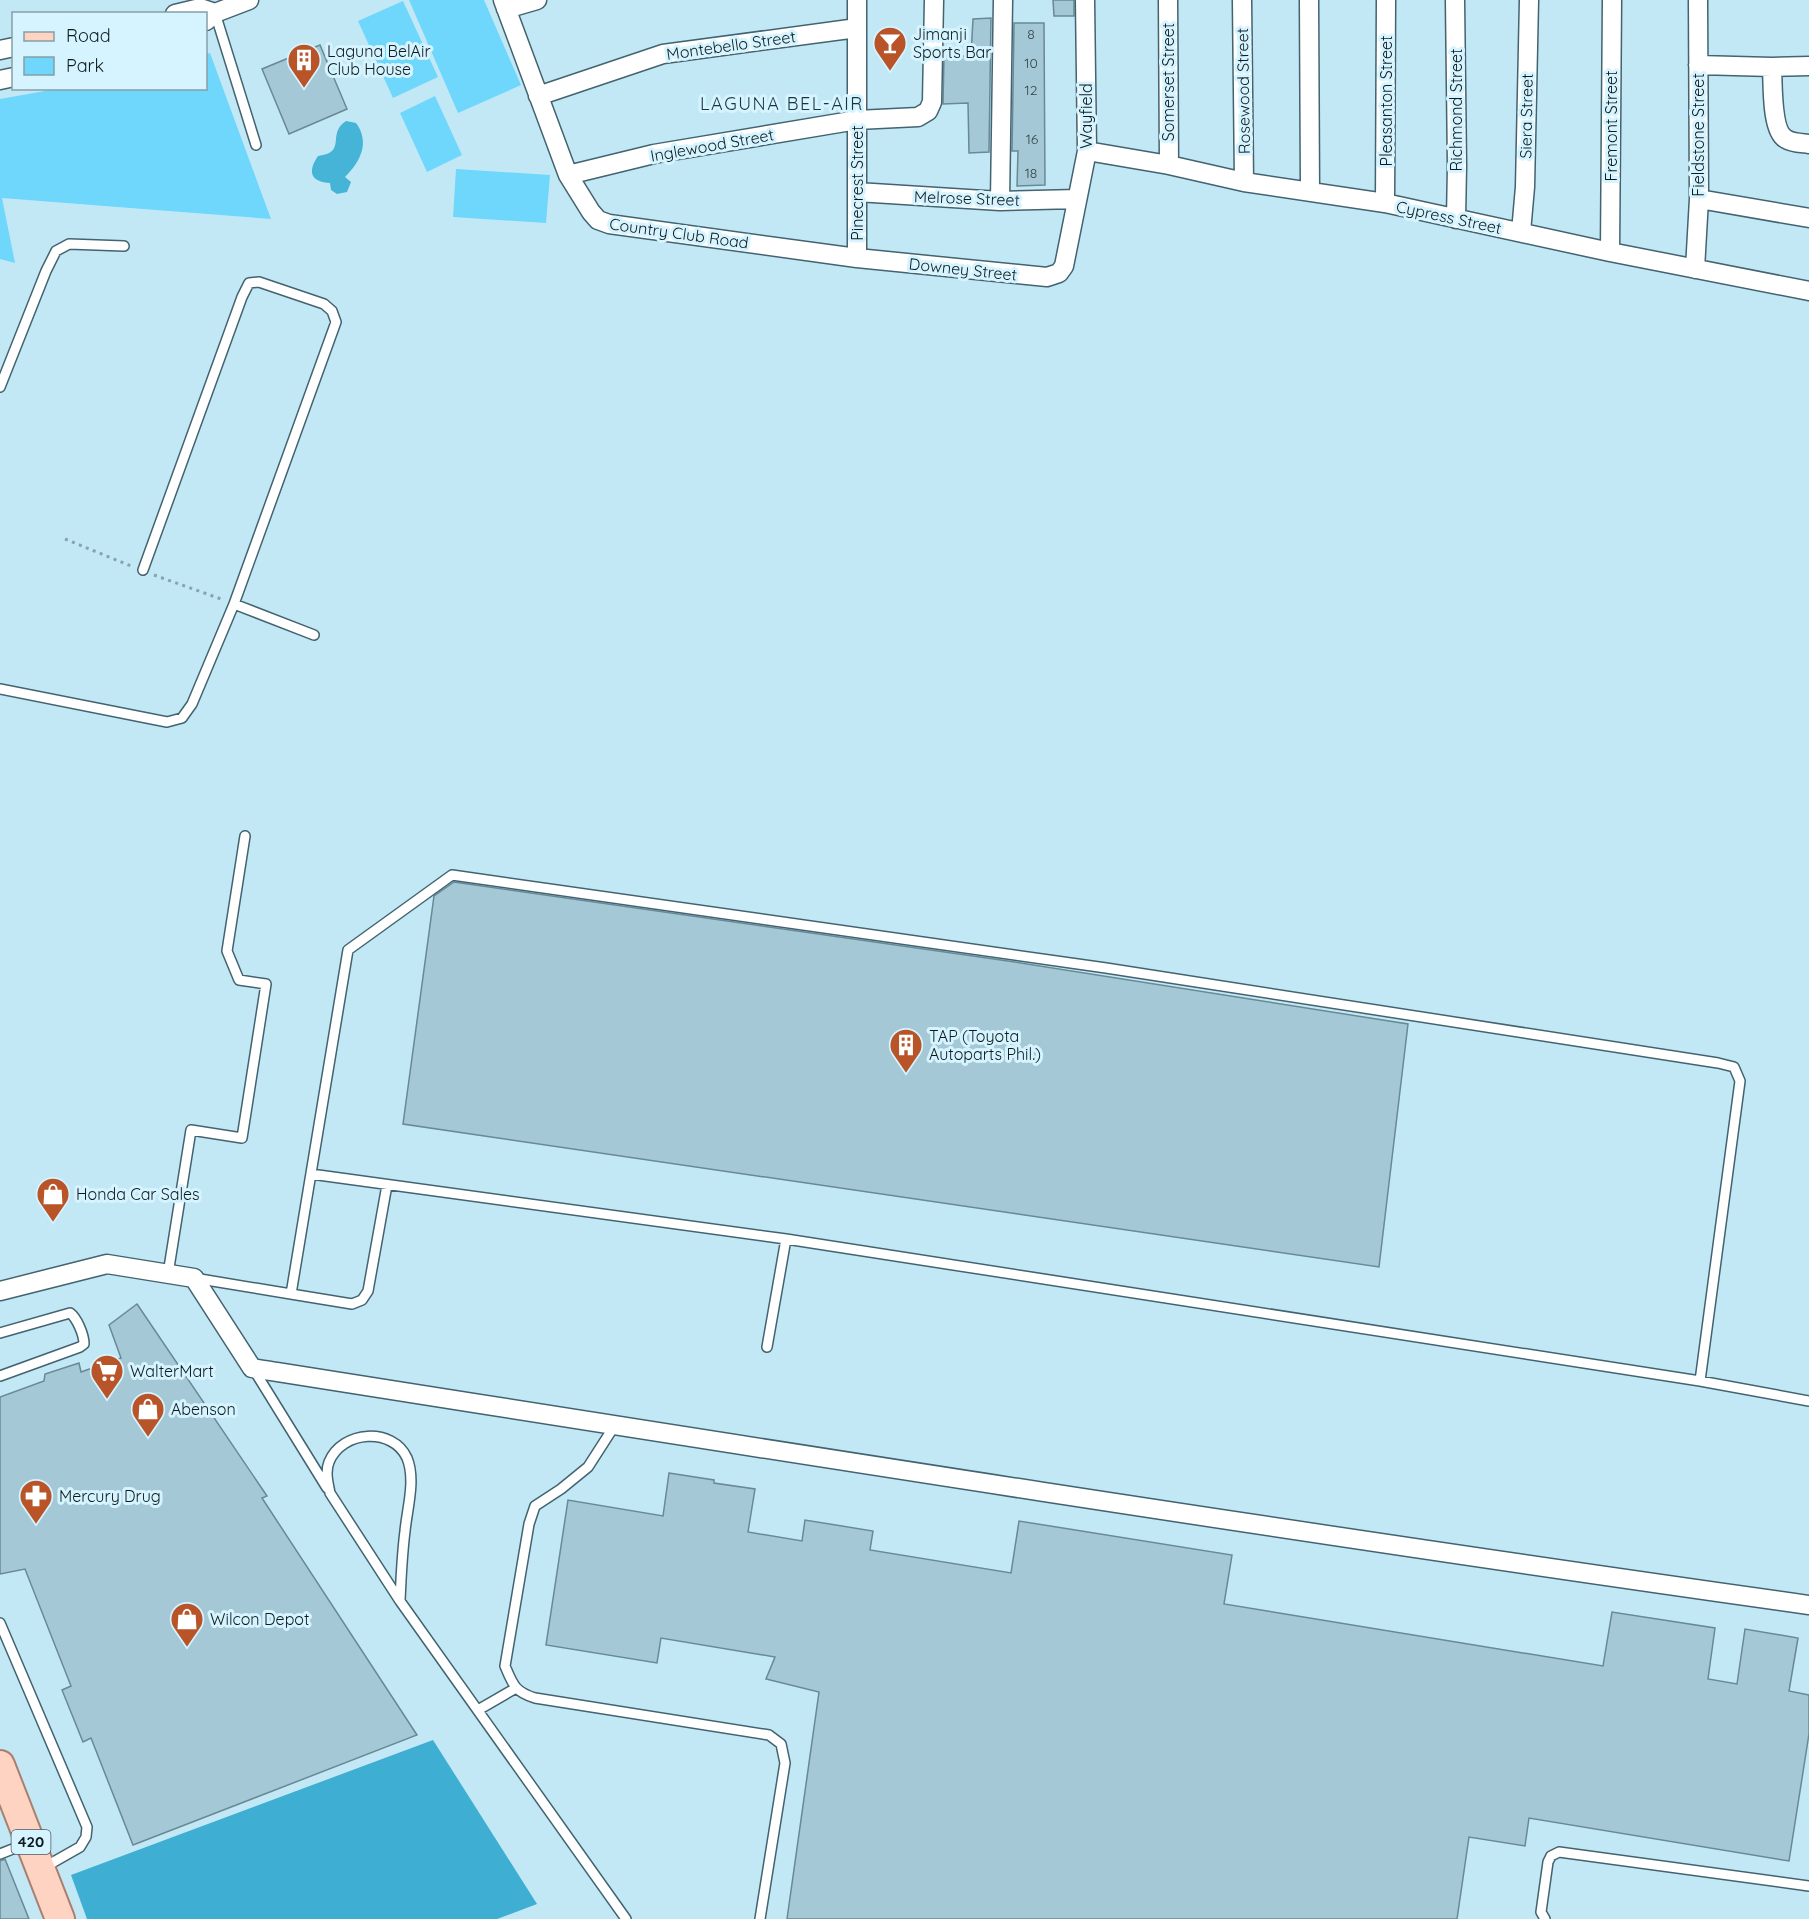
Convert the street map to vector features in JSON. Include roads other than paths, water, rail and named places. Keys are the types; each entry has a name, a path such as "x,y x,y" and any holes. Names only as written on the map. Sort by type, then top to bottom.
{"main road":[{"name":"420","path":"0,1765 60,1919"}],"street":[{"path":"210,17 249,0"},
{"path":"504,4 537,0"},
{"name":"Pinecrest Street","path":"857,0 857,258"},
{"name":"Inglewood Street","path":"568,175 654,154 857,120 918,117 928,111 932,102 934,0"},
{"path":"1000,201 1003,0"},
{"name":"Wayfield","path":"1064,266 1087,151 1085,0"},
{"name":"Somerset Street","path":"1168,0 1169,165"},
{"name":"Rosewood Street","path":"1242,0 1244,182"},
{"path":"1309,0 1310,191"},
{"name":"Pleasanton Street","path":"1385,203 1386,0"},
{"name":"Richmond Street","path":"1455,0 1456,219"},
{"name":"Siera Street","path":"1521,232 1525,187 1529,0"},
{"name":"Fremont Street","path":"1610,252 1612,0"},
{"name":"Fieldstone Street","path":"1695,269 1699,199 1698,0"},
{"name":"Country Club Road","path":"504,4 568,175 598,220 609,225 857,258"},
{"path":"183,12 200,8 204,12"},
{"name":"Montebello Street","path":"538,96 663,54 857,28"},
{"path":"1698,65 1809,66"},
{"path":"1772,67 1776,126 1787,140 1809,144"},
{"name":"Cypress Street","path":"1087,151 1169,165 1244,182 1385,203 1610,252 1809,291"},
{"name":"Melrose Street","path":"857,192 1000,201 1077,200"},
{"path":"1699,199 1809,218"},
{"name":"Downey Street","path":"857,258 1047,277 1059,273 1064,266"},
{"path":"0,1291 107,1264 194,1278 252,1368 1593,1575 1809,1605"}],"lane":[{"path":"210,17 256,145"},
{"path":"0,387 56,251 69,244 124,246"},
{"path":"0,689 167,722 182,718 192,704 234,604 336,322 332,311 324,304 260,282 249,283 143,570"},
{"path":"234,604 314,635"},
{"path":"168,1274 191,1130 242,1138 266,984 239,980 227,951 245,836"},
{"path":"291,1294 348,950 452,875 1107,968 1734,1067 1740,1081 1700,1381"},
{"path":"311,1174 786,1239 1700,1381 1809,1401"},
{"path":"194,1278 352,1304 362,1300 368,1291 387,1185"},
{"path":"767,1347 786,1239"},
{"path":"0,1333 70,1313 74,1316 84,1339 84,1344 80,1347 0,1376"},
{"path":"252,1368 400,1601 626,1919"},
{"path":"615,1425 588,1467 561,1490 535,1506 529,1524 505,1666 511,1681 521,1694 535,1698 769,1735 781,1744 785,1763 760,1919"},
{"path":"330,1493 326,1477 328,1463 338,1446 355,1437 371,1435 385,1440 398,1446 407,1459 411,1486 401,1567 400,1601"},
{"path":"0,1623 87,1827 86,1838 80,1847 41,1869"},
{"path":"478,1710 516,1688"},
{"path":"0,1854 30,1842"},
{"path":"1545,1919 1541,1912 1548,1862 1551,1856 1559,1852 1809,1886"}],"place":[{"name":"Jimanji Sports Bar","path":"890,72"},
{"name":"Laguna BelAir Club House","path":"304,89"},
{"name":"TAP (Toyota Autoparts Phil.)","path":"906,1074"},
{"name":"Honda Car Sales","path":"53,1223"},
{"name":"WalterMart","path":"107,1400"},
{"name":"Abenson","path":"148,1438"},
{"name":"Mercury Drug","path":"36,1525"},
{"name":"Wilcon Depot","path":"187,1648"}],"district":[{"name":"LAGUNA BEL-AIR","path":"782,104"}]}
